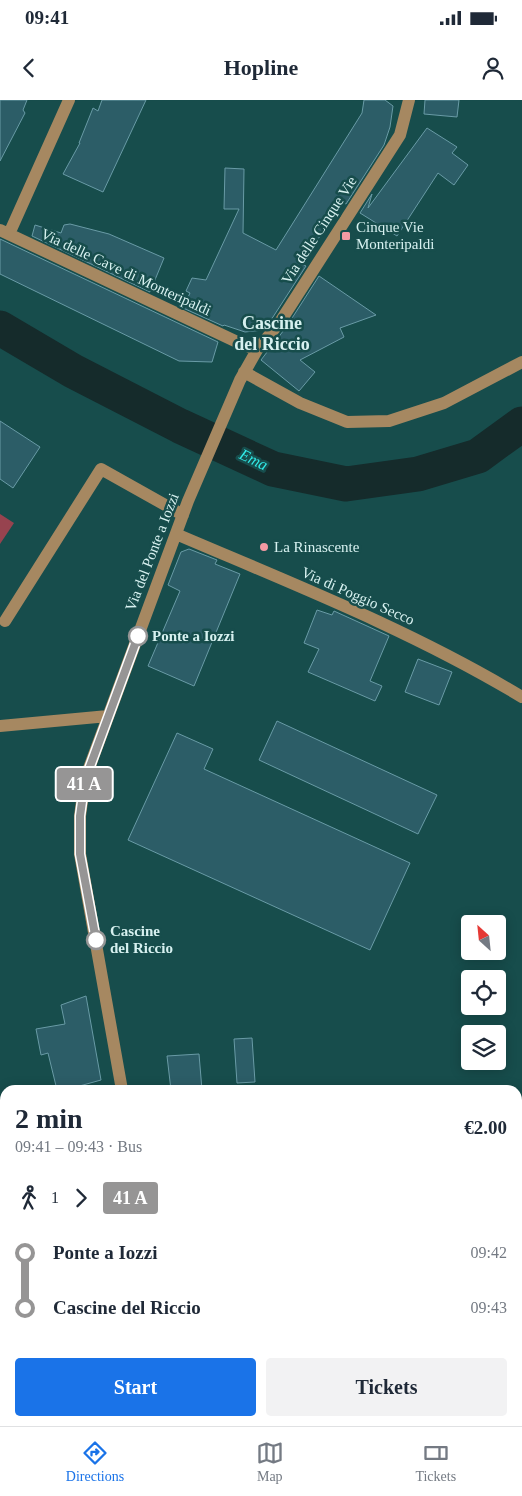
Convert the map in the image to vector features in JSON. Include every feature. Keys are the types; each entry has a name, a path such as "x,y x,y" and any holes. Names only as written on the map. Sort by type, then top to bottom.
{"street":[{"name":"Via delle Cave di Monteripaldi","path":"68,100 4,232 257,350"},
{"name":"Via delle Cinque Vie","path":"242,376 257,350 280,322 400,135 409,100"},
{"path":"242,376 347,422 389,421 444,403 522,362"},
{"name":"Via del Ponte a Iozzi","path":"118,1085 80,854 80,816 85,780 188,501 242,376"},
{"path":"5,621 101,469 183,515"},
{"name":"Via di Poggio Secco","path":"176,534 396,630 478,670 522,698"},
{"path":"0,726 108,716"}],"shaded area":[{"path":"0,514 14,523 0,544"}],"building":[{"path":"0,100 27,100 23,110 25,113 0,161"},
{"path":"102,100 146,100 103,192 63,174 80,143 93,108 98,111"},
{"path":"364,100 385,100 393,106 390,127 384,145 346,204 342,202 302,264 306,266 263,330 245,332 223,326 183,308 190,293 186,291 192,278 206,280 239,209 224,209 225,168 244,169 243,233 276,250 362,113"},
{"path":"425,100 459,100 457,117 424,114"},
{"path":"427,128 457,147 452,153 468,165 454,185 438,173 397,236 360,213 372,194 368,208"},
{"path":"70,224 109,234 164,258 150,292 32,236 35,225 61,233 64,225"},
{"path":"0,239 218,342 212,362 179,361 0,274"},
{"path":"319,276 376,315 340,328 344,337 300,360 315,372 299,391 261,360 287,326"},
{"path":"0,421 40,447 13,488 0,479"},
{"path":"189,549 217,560 215,564 240,574 194,686 148,666 180,591 168,585 181,552"},
{"path":"317,610 332,615 334,611 389,636 370,681 382,686 375,701 308,672 319,649 304,643"},
{"path":"418,659 452,672 439,705 405,692"},
{"path":"277,721 437,795 418,834 259,760"},
{"path":"177,733 213,749 204,769 410,863 370,950 128,840"},
{"path":"86,996 101,1080 83,1085 56,1085 48,1053 41,1055 36,1029 65,1024 61,1005"},
{"path":"252,1038 255,1082 237,1083 234,1039"},
{"path":"199,1054 202,1085 170,1085 167,1056"}],"waterway":[{"name":"Ema","path":"0,328 73,371 180,426 273,469 346,484 418,474 478,456 522,424"}],"bus line":[{"path":"96,940 80,854 80,816 85,780 138,636"}],"place":[{"name":"Cinque Vie Monteripaldi","path":"346,236"},
{"name":"La Rinascente","path":"264,547"},
{"name":"Ponte a Iozzi","path":"138,636"},
{"name":"Cascine del Riccio","path":"96,940"}],"district":[{"name":"Cascine del Riccio","path":"272,333"}]}
